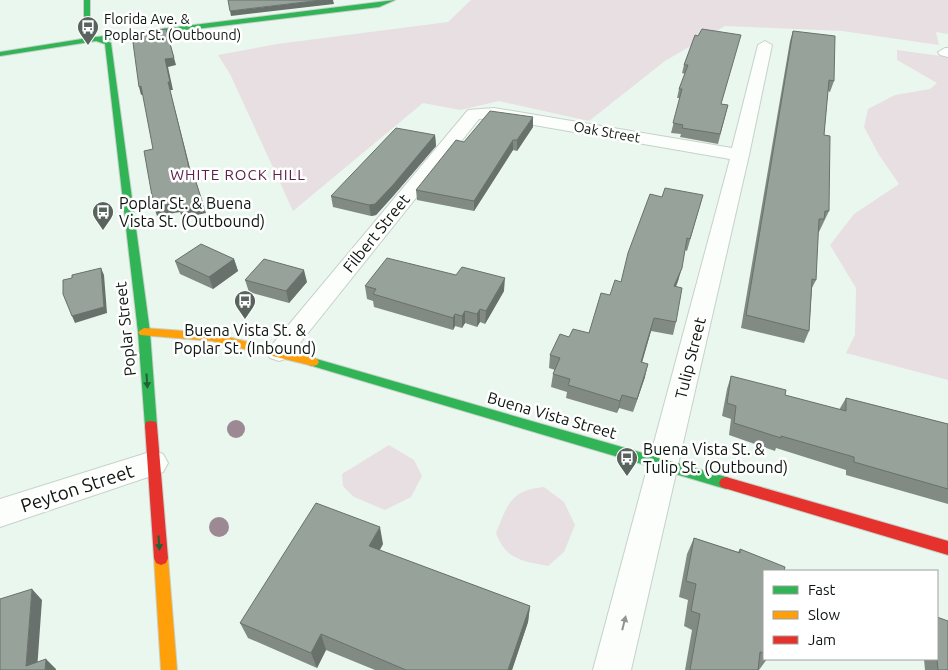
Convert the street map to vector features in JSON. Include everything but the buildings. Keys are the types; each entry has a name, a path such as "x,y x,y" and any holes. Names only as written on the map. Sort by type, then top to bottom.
{"street":[{"name":"Poplar Street","path":"87,0 87,36 108,43 144,332 169,670"},
{"path":"0,54 96,39 379,5 392,0"},
{"name":"Tulip Street","path":"612,670 740,155 765,45"},
{"name":"Oak Street","path":"474,114 494,113 740,155"},
{"name":"Filbert Street","path":"279,352 474,114"},
{"name":"Buena Vista Street","path":"144,332 212,338 279,352 948,548"},
{"name":"Peyton Street","path":"0,513 153,463"}],"shaded area":[{"path":"471,0 948,0 948,34 936,32 939,45 842,31 725,26 665,61 589,121 499,101 460,110 423,103 293,211 230,74 218,55 277,44 448,22"},
{"path":"897,50 948,57 948,380 846,353 855,335 856,288 830,245 854,214 899,184 879,155 864,127 868,109 895,95 930,89 937,83 897,60"},
{"path":"389,445 414,460 422,476 411,497 385,510 354,497 343,486 342,474"},
{"path":"544,487 564,502 575,525 564,552 548,566 516,558 505,549 496,533 511,501 524,492"}],"traffic: fast":[{"path":"87,0 87,36 108,43 144,332 151,426"},
{"path":"0,54 96,39 379,5 392,0"},
{"path":"313,362 726,483"}],"traffic: slow":[{"path":"144,332 212,337 313,362"},
{"path":"161,558 169,670"}],"traffic: jam":[{"path":"151,426 161,558"},
{"path":"726,483 948,548"}],"place":[{"name":"Florida Ave. & Poplar St. (Outbound)","path":"88,46"},
{"name":"Poplar St. & Buena Vista St. (Outbound)","path":"103,231"},
{"name":"Buena Vista St. & Poplar St. (Inbound)","path":"245,320"},
{"name":"Buena Vista St. & Tulip St. (Outbound)","path":"627,477"}],"district":[{"name":"WHITE ROCK HILL","path":"238,175"}]}
